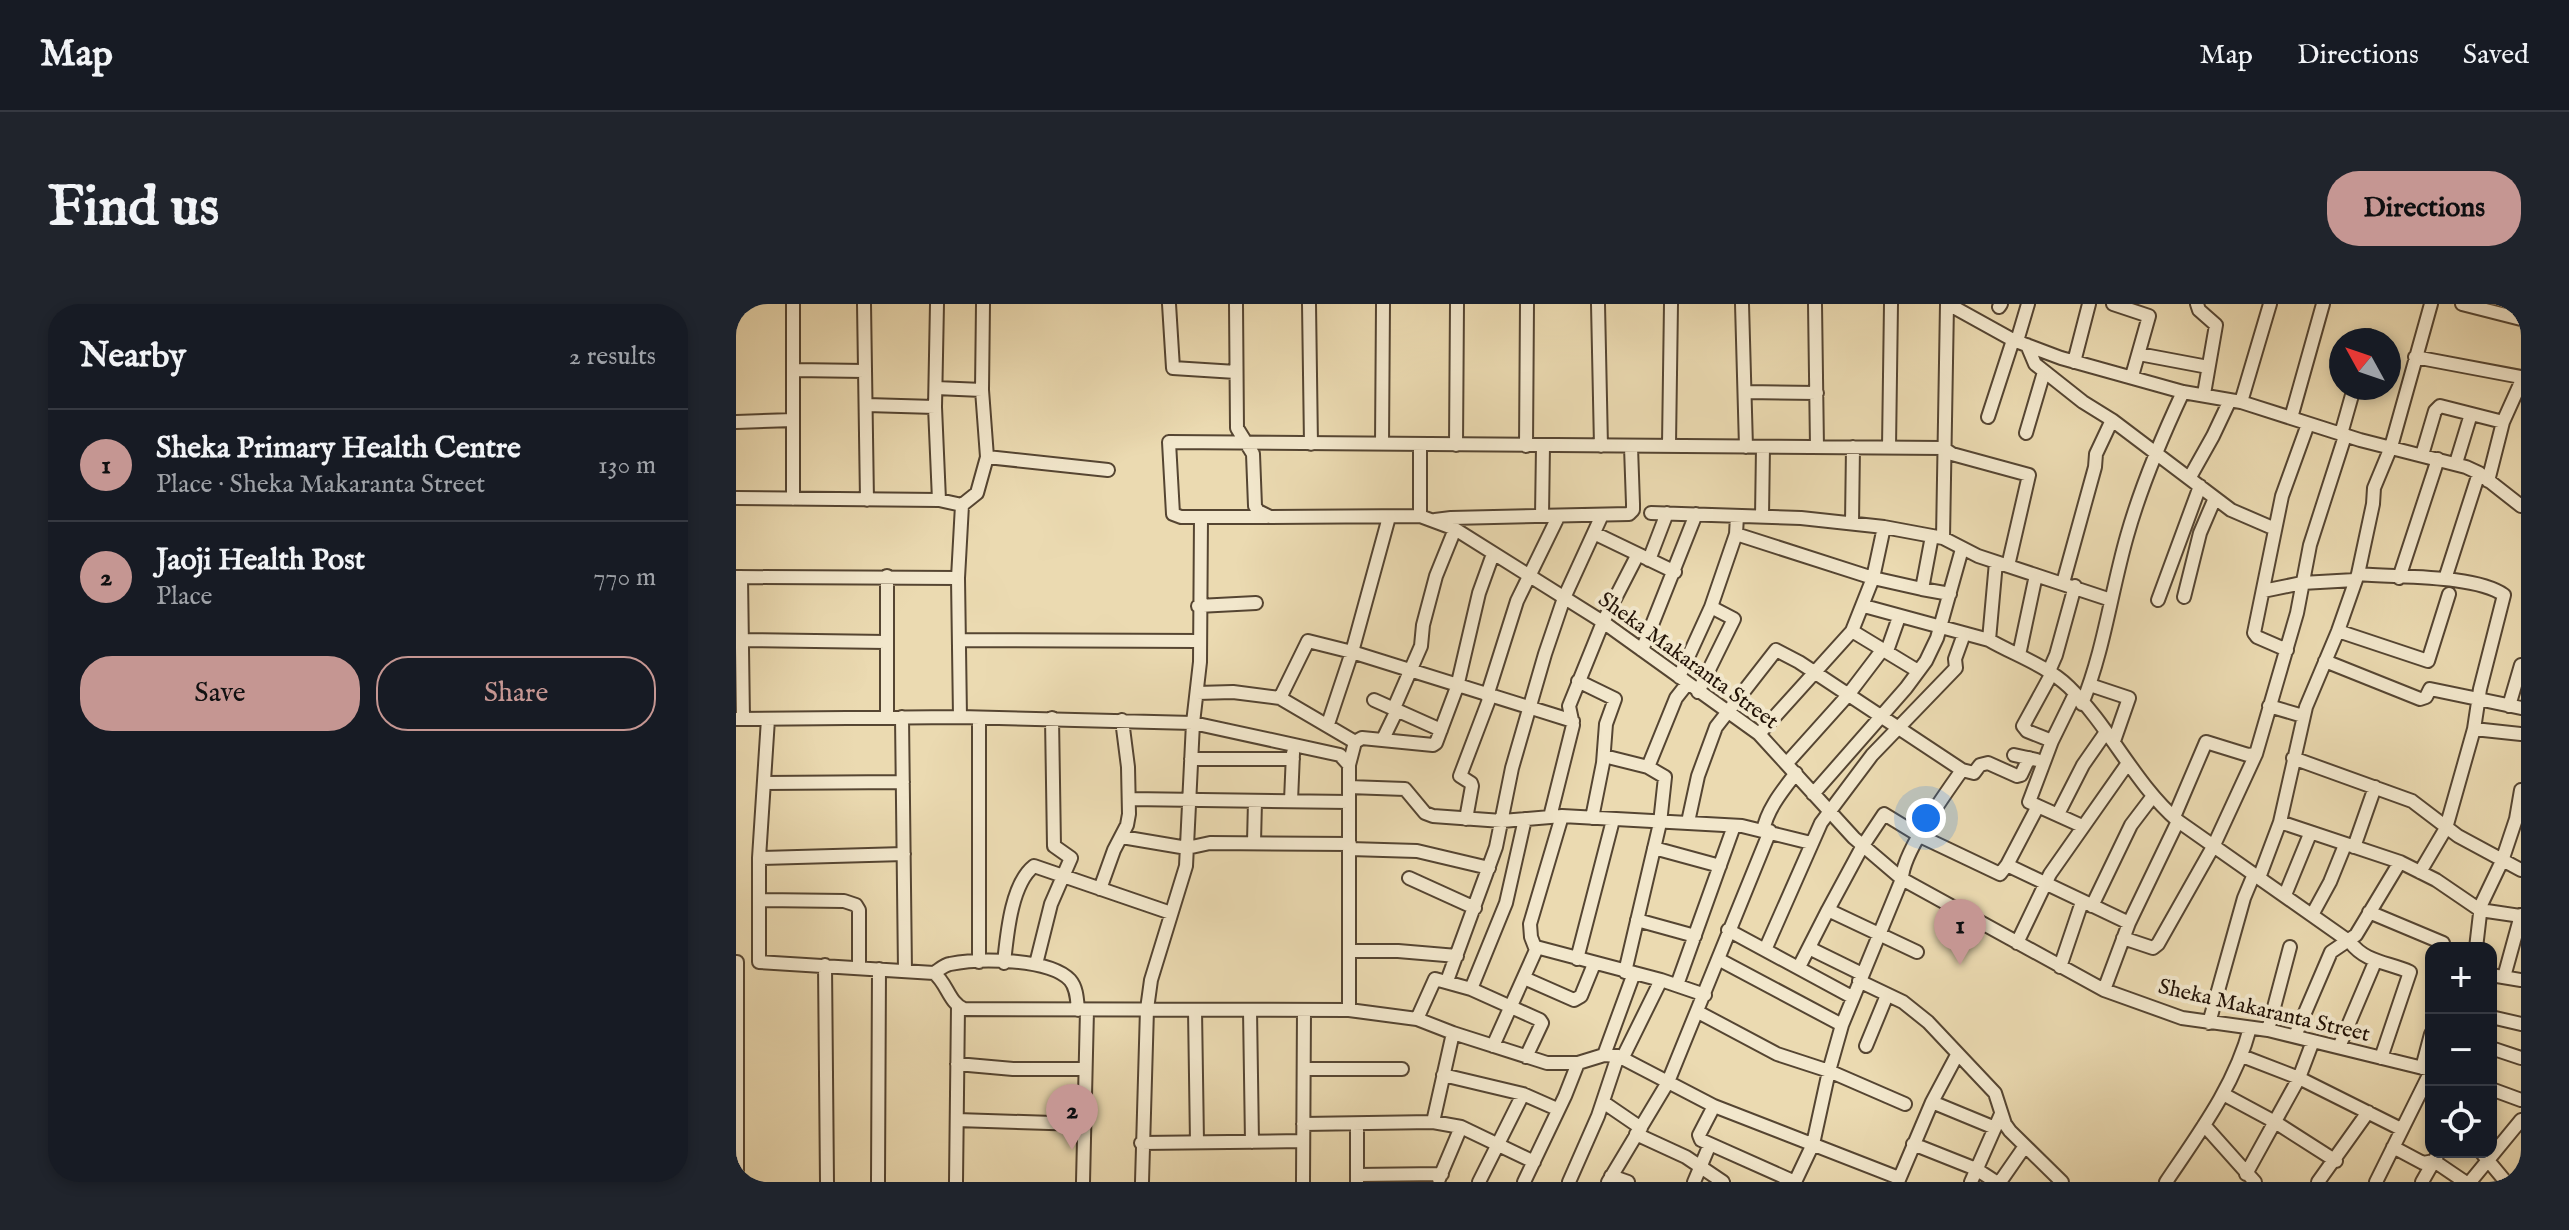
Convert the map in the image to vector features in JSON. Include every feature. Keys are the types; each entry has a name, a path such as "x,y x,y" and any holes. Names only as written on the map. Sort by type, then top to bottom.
{"street":[{"path":"793,304 793,499"},
{"path":"864,304 867,500"},
{"path":"937,304 935,407 939,500"},
{"path":"960,717 958,578 962,505 977,493 987,457 982,390 983,304"},
{"path":"1169,304 1173,368 1236,372"},
{"path":"1236,304 1237,428 1253,454 1256,509 1270,517"},
{"path":"1309,304 1311,444"},
{"path":"1382,444 1383,304"},
{"path":"1456,445 1457,304"},
{"path":"1526,446 1527,304"},
{"path":"1598,304 1601,446"},
{"path":"1669,444 1671,304"},
{"path":"1742,304 1746,447"},
{"path":"1815,304 1817,447"},
{"path":"1889,447 1891,304"},
{"path":"1922,589 1937,537 1947,304 2019,342 2074,362 2183,392 2235,401 2343,435 2456,463 2483,477 2521,506"},
{"path":"1988,417 2019,342 2028,304"},
{"path":"2074,362 2089,304"},
{"path":"2113,304 2149,316 2132,376"},
{"path":"2197,304 2199,310 2216,325 2204,394"},
{"path":"2190,477 2235,401 2270,304"},
{"path":"2291,418 2323,304"},
{"path":"2209,1023 2244,898 2280,822 2303,716 2338,631 2356,577 2374,488 2391,447 2431,304"},
{"path":"2462,304 2521,319"},
{"path":"2019,342 2044,372 2215,498 2248,519 2275,529"},
{"path":"2139,354 2208,367"},
{"path":"2415,357 2521,379 2445,579"},
{"path":"794,370 865,371"},
{"path":"2026,433 2044,372"},
{"path":"936,388 982,390"},
{"path":"1745,392 1817,393"},
{"path":"2082,826 2029,800 2052,741 2090,685 2127,535 2154,453 2183,392"},
{"path":"2123,938 2155,947 2214,845 2256,754 2297,613 2310,545 2351,400"},
{"path":"867,405 935,407"},
{"path":"2422,455 2440,406 2503,422"},
{"path":"2456,463 2471,414"},
{"path":"736,422 793,420"},
{"path":"2052,741 2027,731 2023,726 2056,655 2096,454 2112,420"},
{"path":"2287,650 2255,635 2282,496 2308,424"},
{"path":"1142,1182 1147,1009 1151,980 1186,866 1199,641 1201,517 1181,517 1171,511 1169,442 1943,448 1952,454 2029,475 2002,564 1989,640"},
{"path":"1420,444 1420,516"},
{"path":"1542,516 1543,446"},
{"path":"1435,520 1629,514 1633,510 1631,447"},
{"path":"1762,517 1763,447"},
{"path":"1852,523 1853,447"},
{"path":"987,457 1108,470"},
{"path":"2399,578 2438,459"},
{"path":"2158,600 2200,486"},
{"path":"736,498 939,500 962,505"},
{"path":"2184,597 2200,533 2215,498"},
{"path":"1651,513 1852,523 1937,537 2002,564 2111,600"},
{"path":"1667,513 1603,622 1569,706 1573,721 1556,816 1530,924 1531,937 1536,947 1661,980 1705,995"},
{"path":"1642,650 1696,514"},
{"path":"1447,981 1489,868 1528,708 1564,598 1596,534 1602,515"},
{"name":"Sheka Makaranta Street","path":"1201,517 1420,516 1455,529 1603,622 1759,734 1862,847 1902,879 2060,967 2104,990 2168,1013 2209,1023 2268,1030 2425,1068"},
{"path":"1648,767 1711,607 1736,534 1737,516"},
{"path":"1328,724 1352,652 1389,517"},
{"path":"1466,819 1472,786 1460,776 1514,609 1558,517"},
{"path":"1759,734 1852,631 1873,578 1884,527"},
{"path":"1383,739 1422,644 1423,625 1436,576 1455,529"},
{"path":"1596,534 1675,572"},
{"path":"1736,534 1873,578 1950,594"},
{"path":"1813,794 1918,671 1934,647 1962,549"},
{"path":"1349,1010 1349,765 1355,742 1362,738 1433,745 1457,687 1479,593 1493,554"},
{"path":"2019,655 2036,575"},
{"path":"887,576 887,717"},
{"path":"958,578 738,577 743,640 740,719 960,717 1193,723 1293,752"},
{"path":"2263,591 2356,577 2445,579 2471,583 2504,595 2474,729 2446,828 2420,872"},
{"path":"2338,631 2428,661 2449,594"},
{"path":"1198,606 1256,603"},
{"path":"1864,606 1989,640 2050,672 2079,699 2153,796 2176,819 2350,942 2355,949 2375,962 2410,972 2381,1058"},
{"path":"1698,692 1734,619 1711,607"},
{"path":"1628,1182 1610,1179 1668,1082 1705,995 1767,831 1772,808 1792,768 1885,650 1899,617"},
{"path":"1852,631 1918,671"},
{"path":"1765,950 1811,843 1865,763 1956,668 1955,659 1964,634"},
{"path":"743,640 886,642"},
{"path":"960,640 1199,641"},
{"path":"1280,698 1307,642 1352,652 1488,697 1573,721"},
{"path":"1688,822 1698,776 1716,727 1776,650 1962,770 1974,773 1980,765 1988,763 2019,776 2029,758"},
{"path":"2325,661 2420,699 2426,697 2430,689 2515,707 2521,665"},
{"path":"1578,681 1615,699 1606,724 1604,756 1592,818"},
{"path":"2058,814 2083,765 2110,737 2129,698 2090,685"},
{"path":"1197,693 1233,692 1280,698 1355,742"},
{"path":"1374,700 1441,730"},
{"path":"2269,706 2303,716"},
{"path":"902,717 905,971"},
{"path":"979,718 979,962"},
{"path":"1036,964 1051,904 1071,858 1054,846 1052,718"},
{"path":"759,962 759,858 768,719"},
{"path":"1100,889 1127,825 1130,799 1122,720"},
{"path":"2474,729 2521,734"},
{"path":"2104,990 2206,742 2248,755 2256,754"},
{"path":"1291,801 1293,752"},
{"path":"1191,759 1293,752 1340,755 1349,765"},
{"path":"2014,755 2044,762"},
{"path":"1604,756 1648,767 1665,777 1660,823 1637,920 1630,972 1604,1055"},
{"path":"2293,758 2412,801 2446,828 2521,870"},
{"path":"2017,943 2045,884 2128,763"},
{"path":"1714,1106 1699,1135 1701,1140 1795,1182 1813,1144 1842,1025 1902,879 1903,868 1962,770"},
{"path":"764,783 903,782"},
{"path":"1349,787 1405,789 1425,813 1433,816 1502,821 1556,816 1688,822 1767,831 1811,843"},
{"path":"2312,915 2350,846 2375,787"},
{"path":"2477,942 2480,910 2502,861 2516,819 2521,790"},
{"path":"2060,967 2087,904 2131,825 2153,796"},
{"path":"1130,799 1349,802"},
{"path":"1254,842 1255,801"},
{"path":"1799,967 1862,847 1884,814 1920,836 2000,874 2038,806"},
{"path":"1471,989 1506,903 1525,819"},
{"path":"1577,959 1613,820"},
{"path":"2280,822 2400,862 2480,910 2521,916 2498,976 2521,980"},
{"path":"1677,985 1734,826"},
{"path":"2285,895 2310,834"},
{"path":"1122,837 1187,848 1210,843 1254,842 1417,851 1489,868"},
{"path":"1654,848 1720,866"},
{"path":"759,858 904,854"},
{"path":"2295,1036 2331,952 2350,942 2400,862"},
{"path":"2007,865 2129,923"},
{"path":"1004,963 1012,910 1029,871 1037,866 1171,913"},
{"path":"1409,878 1475,908"},
{"path":"759,900 844,901 856,905 859,910 859,967"},
{"path":"1828,910 1917,952"},
{"path":"2369,912 2441,942"},
{"path":"1637,920 1695,936"},
{"path":"1728,930 1852,997"},
{"path":"1493,1046 1536,947"},
{"path":"2268,1030 2290,947"},
{"path":"1809,948 1917,1012 1995,1093 2010,1131 2062,1182"},
{"path":"1349,951 1457,956"},
{"path":"1718,959 1842,1025"},
{"path":"737,1182 736,962 934,973 958,1006 964,1009 1349,1010 1417,1019 1547,1063 1578,1063 1604,1055 1620,1057 1714,1106 1898,1180 1932,1102 1957,1055"},
{"path":"2339,1047 2375,962"},
{"path":"934,973 947,964 1036,964 1053,969 1071,981 1082,1010 1085,1069 1083,1182"},
{"path":"1524,978 1574,1000 1581,996 1594,964"},
{"path":"825,965 827,1182"},
{"path":"878,1182 879,969"},
{"path":"1417,1019 1435,979 1471,989 1538,1018 1542,1023 1526,1057"},
{"path":"1569,1182 1620,1057 1661,980"},
{"path":"1866,1046 1887,995"},
{"path":"956,1182 958,1006"},
{"path":"1195,1010 1197,1142"},
{"path":"1250,1010 1252,1142"},
{"path":"1303,1182 1304,1010"},
{"path":"1698,1012 1777,1054 1829,1071 1905,1104"},
{"path":"2497,1018 2521,1024"},
{"path":"2166,1182 2223,1094 2242,1056 2250,1028"},
{"path":"1433,1122 1453,1033"},
{"path":"2204,1125 2251,1178 2275,1122 2299,1078 2313,1041"},
{"path":"2497,1050 2521,1058"},
{"path":"2242,1056 2299,1078 2401,1129"},
{"path":"1524,1182 1578,1063"},
{"path":"957,1064 1013,1069 1085,1069"},
{"path":"1304,1069 1402,1069"},
{"path":"1443,1075 1523,1094 1557,1109"},
{"path":"2376,1182 2425,1076"},
{"path":"2497,1091 2521,1100"},
{"path":"1479,1182 1523,1094"},
{"path":"2223,1094 2275,1122 2336,1161"},
{"path":"1603,1102 1639,1131 1723,1182"},
{"path":"1932,1102 1995,1128"},
{"path":"2318,1182 2336,1161 2368,1112"},
{"path":"1971,1182 2001,1114"},
{"path":"957,1120 1083,1124"},
{"path":"2497,1146 2512,1134 2521,1120"},
{"path":"1303,1124 1433,1122 1461,1127 1534,1162"},
{"path":"1357,1124 1357,1179 1440,1178 1461,1127"},
{"path":"1141,1143 1303,1141"},
{"path":"1694,1182 1710,1144"},
{"path":"1913,1144 1976,1169 1998,1182 2025,1146"},
{"path":"2393,1147 2423,1163 2432,1158"},
{"path":"2422,1182 2435,1158"},
{"path":"2438,1158 2468,1182 2483,1158"},
{"path":"2486,1158 2506,1182"}],"place":[{"name":"Sheka Primary Health Centre","path":"1960,965"},
{"name":"Jaoji Health Post","path":"1072,1150"}]}
